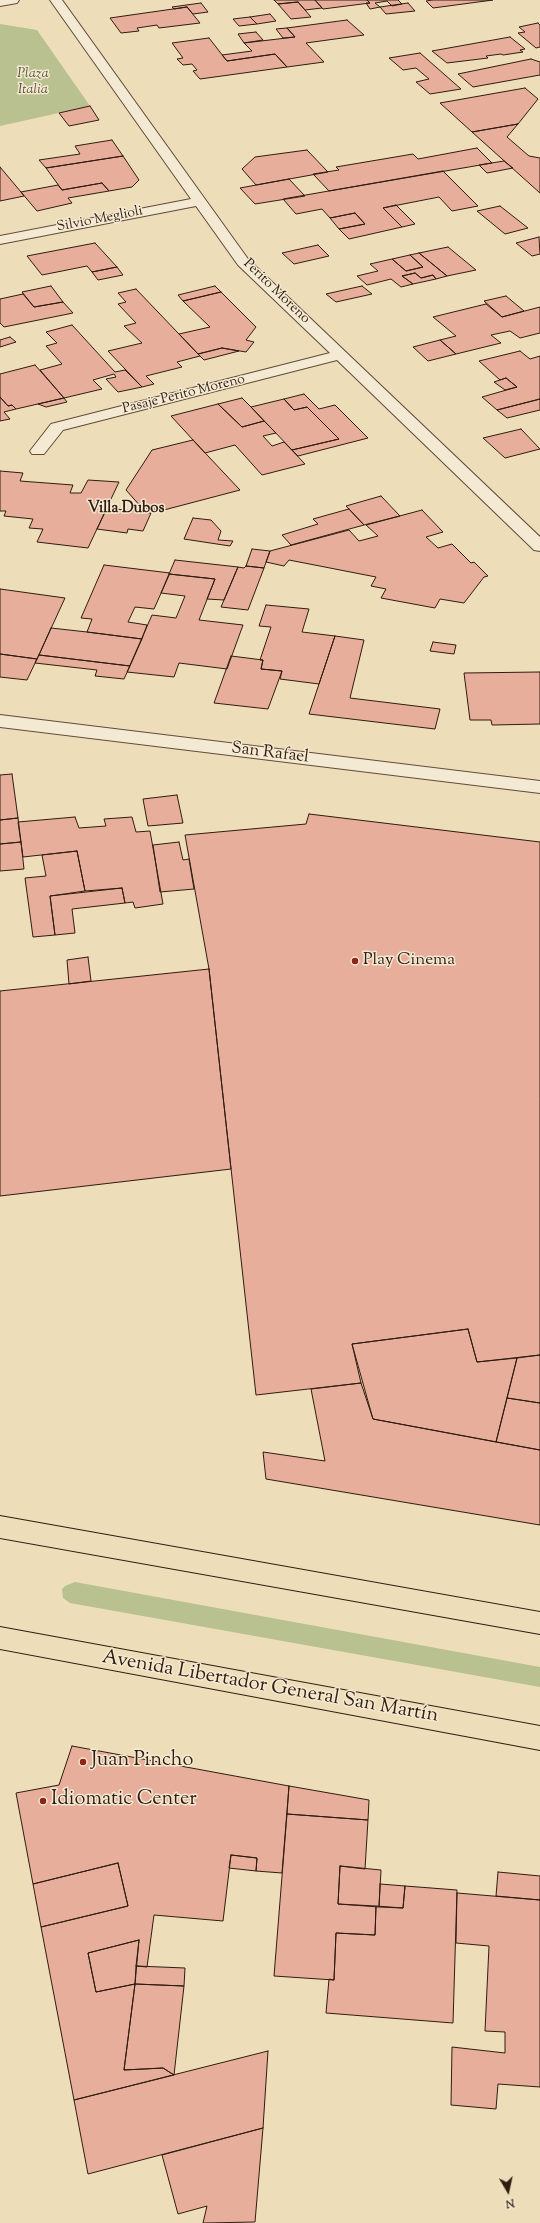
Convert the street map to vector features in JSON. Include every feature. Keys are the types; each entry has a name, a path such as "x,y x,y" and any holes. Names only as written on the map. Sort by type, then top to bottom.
{"main road":[{"path":"0,1527 540,1623"},
{"name":"Avenida Libertador General San Martín","path":"0,1638 540,1738"}],"street":[{"path":"0,2 13,0"},
{"name":"Perito Moreno","path":"56,0 243,262 540,546"},
{"name":"Silvio Meglioli","path":"0,240 200,201"},
{"name":"Pasaje Perito Moreno","path":"38,451 57,426 340,355"},
{"name":"San Rafael","path":"0,721 540,787"}],"green space":[{"name":"Plaza Italia","path":"0,24 37,30 90,106 0,126"},
{"path":"75,1582 540,1667 540,1687 70,1603 63,1598 62,1589 65,1586"}],"building":[{"path":"274,0 315,0 322,8 305,10 298,2 278,4"},
{"path":"315,0 367,0 370,3 323,9"},
{"path":"367,0 398,0 402,4 392,6 387,1 375,3 380,7 370,9 366,3 370,3"},
{"path":"493,0 433,8 426,1"},
{"path":"298,2 311,17 291,19 278,4"},
{"path":"201,3 208,12 193,14 187,7 174,9 172,7"},
{"path":"408,3 415,11 386,14 380,7"},
{"path":"187,7 200,23 159,28 157,25 137,28 139,31 121,33 110,18"},
{"path":"270,14 276,21 257,24 250,17"},
{"path":"250,17 257,24 239,26 233,19"},
{"path":"347,20 364,35 306,43 324,62 287,67 275,54 227,61 222,55 252,51 244,43 295,37 287,28"},
{"path":"538,23 540,25 540,47 536,48 518,33 525,32 519,27"},
{"path":"287,28 295,37 283,38 276,29"},
{"path":"256,32 263,40 244,43 238,34"},
{"path":"510,37 525,49 520,50 523,52 486,56 488,58 447,63 432,51"},
{"path":"209,38 227,61 275,54 287,67 200,79 193,71 197,70 192,64 183,65 177,59 183,58 172,43"},
{"path":"420,53 461,89 430,94 416,82 429,79 416,68 403,70 389,58"},
{"path":"531,59 540,62 540,75 473,87 458,74"},
{"path":"525,88 538,99 518,124 472,132 440,103"},
{"path":"90,106 99,120 69,126 59,113"},
{"path":"518,124 507,137 529,156 540,158 540,193 472,132"},
{"path":"112,140 123,156 46,168 39,160 80,154 75,146"},
{"path":"477,148 492,163 329,191 313,174 339,170 336,167 413,154 418,159"},
{"path":"307,150 328,172 256,185 242,169 255,157"},
{"path":"123,156 139,180 132,187 109,191 102,183 62,190 46,168"},
{"path":"504,161 513,168 487,173 479,165"},
{"path":"0,167 21,192 24,196 0,201"},
{"path":"443,171 478,206 452,211 439,197 383,208 402,227 349,239 339,229 365,224 355,213 330,218 322,209 296,214 283,199"},
{"path":"289,179 305,196 255,204 240,188"},
{"path":"102,183 109,191 68,198 72,203 37,211 21,192 58,185 62,190"},
{"path":"396,205 415,224 402,227 383,208"},
{"path":"500,206 528,228 505,234 477,211"},
{"path":"355,213 365,224 339,229 330,218"},
{"path":"539,237 540,254 532,256 516,243"},
{"path":"95,243 117,267 92,272 87,266 42,275 27,256"},
{"path":"318,245 329,256 294,264 282,253"},
{"path":"448,247 476,270 447,276 419,253"},
{"path":"419,253 447,276 436,279 433,275 421,278 415,273 402,276 413,284 401,287 391,279 367,285 357,276 378,271 370,264 392,259 406,271 423,267 410,255"},
{"path":"410,255 423,267 406,271 392,259"},
{"path":"117,267 123,275 98,280 92,272"},
{"path":"415,273 421,278 433,275 436,279 413,284 402,276"},
{"path":"51,286 63,302 34,307 22,292"},
{"path":"215,286 221,292 183,301 178,295"},
{"path":"362,286 372,294 336,302 326,294"},
{"path":"136,289 200,356 177,362 182,367 146,376 154,384 142,387 108,351 142,343 124,326 136,323 118,304 126,302 118,293"},
{"path":"221,292 256,327 246,340 254,342 246,352 222,348 198,354 179,334 210,327 183,301"},
{"path":"23,294 34,307 63,302 73,313 4,327 0,323 0,299"},
{"path":"506,296 524,311 502,317 484,301"},
{"path":"486,304 502,317 540,307 540,333 520,338 510,331 491,335 501,343 456,354 440,340 456,336 433,317"},
{"path":"72,325 115,372 125,370 142,387 118,392 106,379 116,377 114,374 93,380 102,389 64,398 40,370 62,364 46,346 57,343 46,332"},
{"path":"10,337 16,342 0,347 0,340"},
{"path":"440,340 456,354 428,361 413,347"},
{"path":"222,348 239,351 204,360 198,354"},
{"path":"520,351 530,359 540,356 540,399 497,410 482,397 517,387 506,378 500,380 479,361"},
{"path":"35,365 64,398 16,409 12,405 8,406 0,397 0,374"},
{"path":"506,378 517,387 505,390 494,382"},
{"path":"304,394 319,409 335,405 368,438 298,456 292,450 339,439 307,407 294,410 284,399"},
{"path":"0,397 8,406 12,405 16,409 4,412 10,419 0,421"},
{"path":"64,398 67,402 46,407 38,404"},
{"path":"242,398 264,421 242,427 218,404"},
{"path":"284,399 294,410 307,407 339,439 292,450 251,407"},
{"path":"540,399 540,410 507,418 497,410"},
{"path":"218,404 242,427 264,421 276,433 263,436 272,446 284,442 305,464 262,475 235,445 205,453 171,416"},
{"path":"521,429 540,449 505,458 483,438"},
{"path":"193,440 240,490 164,510 142,508 126,490 152,450"},
{"path":"0,471 23,473 20,481 73,485 70,493 81,493 88,480 119,482 88,548 37,542 43,529 29,528 33,519 4,516 6,511 0,511"},
{"path":"381,496 400,516 364,525 346,506"},
{"path":"107,508 151,513 143,531 128,529 127,533 97,529"},
{"path":"349,509 364,525 291,545 282,535 318,524 313,519"},
{"path":"422,510 443,532 426,537 438,548 452,544 471,563 474,562 488,576 484,577 464,603 440,599 435,608 381,598 386,589 371,586 376,577 289,560 284,566 266,562 270,551 349,530 359,541 378,536 366,525"},
{"path":"193,518 211,520 221,531 218,540 233,541 230,546 184,539"},
{"path":"252,549 270,551 264,568 246,566"},
{"path":"175,560 238,567 224,600 207,599 215,579 169,574"},
{"path":"104,565 170,573 154,609 135,607 128,622 147,625 142,639 87,632 92,619 81,618"},
{"path":"246,566 264,568 248,610 221,607 238,567 244,568"},
{"path":"169,574 215,579 199,620 243,625 227,669 179,663 174,677 127,672 152,615 176,618 185,596 161,593"},
{"path":"0,589 65,598 37,659 0,654"},
{"path":"266,605 309,609 302,632 335,636 319,684 280,679 282,671 261,669 263,660 260,660 271,627 259,626"},
{"path":"51,628 142,639 130,666 39,655"},
{"path":"335,636 364,640 350,698 440,709 435,729 309,714"},
{"path":"433,642 456,645 454,654 430,651"},
{"path":"0,654 37,659 27,680 0,677"},
{"path":"39,655 130,666 124,679 95,676 97,670 35,663"},
{"path":"231,656 263,660 261,669 282,671 268,709 214,703"},
{"path":"540,672 540,724 492,725 491,720 470,720 464,673"},
{"path":"12,774 18,818 0,820 0,775"},
{"path":"177,795 183,823 148,826 143,799"},
{"path":"309,814 540,842 540,1355 477,1362 468,1329 352,1344 361,1383 256,1395 209,969 185,835 306,824"},
{"path":"75,817 79,828 106,826 104,819 132,817 136,832 150,831 163,904 135,908 133,902 125,903 122,888 85,891 77,851 23,857 18,822"},
{"path":"18,818 21,842 0,844 0,820"},
{"path":"21,842 24,869 0,871 0,844"},
{"path":"179,842 183,860 189,859 194,889 160,892 153,845"},
{"path":"77,851 85,891 50,896 55,935 33,937 25,878 46,876 42,855"},
{"path":"122,888 125,903 72,909 75,933 55,935 50,896"},
{"path":"88,957 91,981 69,984 67,960"},
{"path":"209,969 231,1169 0,1196 0,991"},
{"path":"468,1329 477,1362 517,1358 496,1442 373,1419 352,1344"},
{"path":"540,1355 540,1403 507,1398 517,1358"},
{"path":"361,1383 373,1419 540,1450 540,1525 266,1479 263,1452 325,1461 311,1389"},
{"path":"507,1398 540,1403 540,1450 496,1442"},
{"path":"72,1746 289,1786 282,1873 256,1871 257,1858 231,1855 223,1921 154,1915 147,1967 136,1966 139,1940 88,1953 96,1992 135,1984 124,2070 163,2068 174,2075 74,2100 41,1927 128,1906 118,1863 33,1884 16,1793 59,1785"},
{"path":"289,1786 369,1800 368,1820 287,1814"},
{"path":"287,1814 368,1820 365,1869 340,1866 338,1904 376,1906 375,1935 336,1933 334,1980 274,1976"},
{"path":"231,1855 257,1858 256,1871 229,1868"},
{"path":"118,1863 128,1906 41,1927 33,1884"},
{"path":"340,1866 381,1870 379,1907 338,1904"},
{"path":"498,1872 540,1876 540,1900 496,1896"},
{"path":"380,1884 405,1886 403,1908 379,1907"},
{"path":"405,1886 457,1890 453,2023 326,2013 329,1979 334,1980 336,1933 375,1935 376,1906 403,1908"},
{"path":"457,1893 540,1900 540,2087 498,2084 496,2109 451,2105 452,2047 505,2053 505,2032 485,2031 489,1946 456,1943"},
{"path":"139,1940 135,1984 96,1992 88,1953"},
{"path":"136,1966 185,1968 184,1986 135,1984"},
{"path":"135,1984 184,1986 174,2075 163,2068 124,2070"},
{"path":"268,2051 263,2128 88,2174 74,2100"},
{"path":"263,2128 255,2222 203,2223 207,2206 178,2214 162,2155"}],"place":[{"name":"Play Cinema","path":"355,961"},
{"name":"Juan Pincho","path":"83,1762"},
{"name":"Idiomatic Center","path":"43,1801"}],"district":[{"name":"Villa Dubos","path":"126,509"}]}
